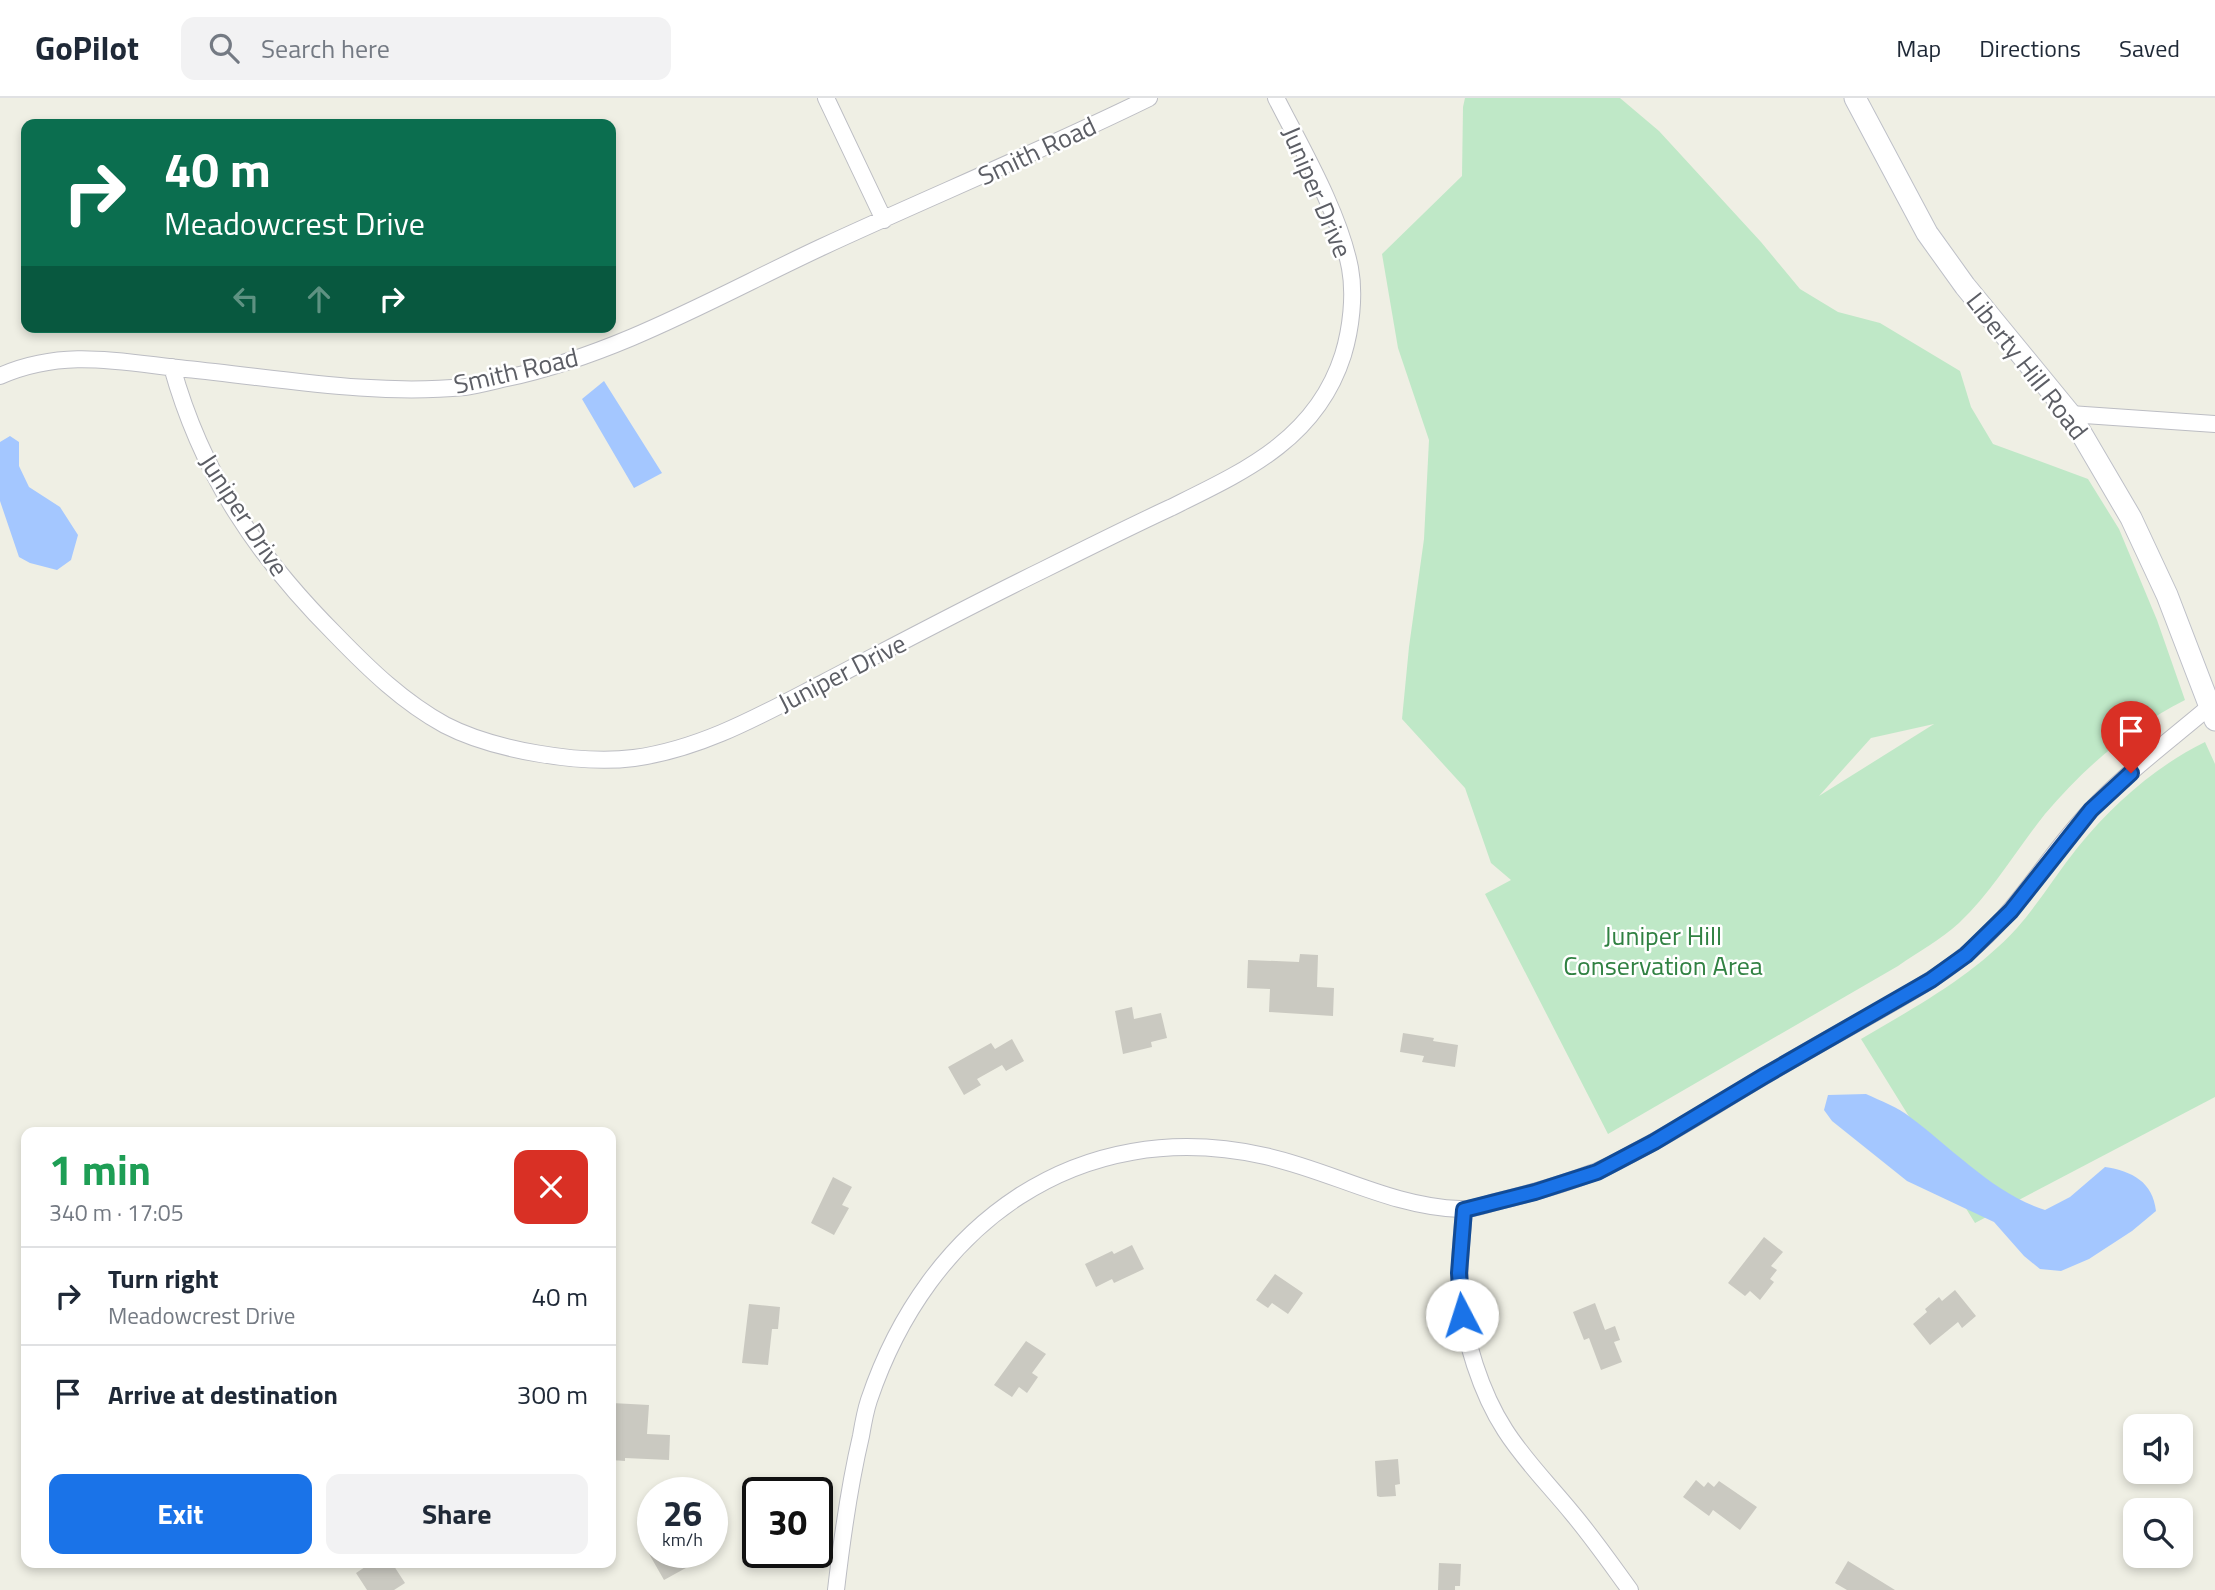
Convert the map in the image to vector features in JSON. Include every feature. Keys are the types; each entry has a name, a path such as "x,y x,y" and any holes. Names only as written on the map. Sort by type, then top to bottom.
{"street":[{"path":"827,98 884,220"},
{"name":"Smith Road","path":"0,376 20,367 62,359 126,361 403,390 468,386 531,373 592,354 651,329 1149,98"},
{"name":"Juniper Drive","path":"172,367 183,405 199,444 228,499 262,552 302,601 392,691 446,725 506,747 570,758 634,758 695,743 754,719 1038,572 1212,487 1268,456 1300,428 1326,394 1343,356 1352,314 1350,271 1339,229 1276,98"},
{"name":"Liberty Hill Road","path":"1855,98 1927,233 1965,286 2070,414 2131,518 2166,595 2212,714"},
{"path":"2070,414 2215,424"},
{"path":"836,1590 843,1525 869,1401 896,1338 929,1280 971,1232 1021,1193 1076,1167 1141,1148 1185,1146 1266,1156 1386,1195 1464,1210 1535,1192 1597,1172 1654,1142 1931,980 1966,955 2011,911 2091,810 2151,754 2212,714"},
{"path":"1464,1210 1459,1273 1462,1315 1486,1395 1506,1432 1573,1513 1630,1590"}],"green space":[{"name":"Juniper Hill Conservation Area","path":"1465,98 1620,98 1659,131 1761,242 1800,289 1838,312 1880,323 1960,371 1971,407 1993,444 2088,479 2119,529 2157,620 2185,700 2127,736 2092,765 2045,814 1983,898 1944,935 1898,966 1608,1134 1485,894 1511,880 1491,863 1465,788 1402,719 1424,539 1429,440 1398,348 1382,254 1462,176","holes":["1934,724 1819,796 1871,738"]},
{"path":"2205,742 2215,764 2215,1097 1975,1223 1861,1039 1943,989 1982,961 2017,928 2105,816 2152,775"}],"water":[{"path":"604,381 662,473 634,488 582,399"},
{"path":"10,436 19,442 19,466 29,487 60,507 78,535 71,560 57,570 30,563 19,557 0,501 0,442"},
{"path":"1866,1094 1905,1113 1991,1182 2026,1203 2045,1210 2070,1197 2105,1167 2124,1171 2146,1185 2151,1192 2156,1211 2132,1231 2089,1259 2061,1271 2040,1269 2024,1256 1994,1222 1907,1181 1832,1121 1824,1110 1828,1095"}],"building":[{"path":"1300,954 1318,955 1317,987 1334,988 1333,1016 1269,1012 1270,989 1247,988 1248,960 1299,962"},
{"path":"1132,1007 1134,1019 1161,1013 1167,1038 1151,1042 1152,1047 1123,1054 1115,1011"},
{"path":"1403,1033 1458,1045 1455,1067 1422,1062 1424,1056 1400,1052"},
{"path":"1012,1039 1024,1061 1006,1071 1002,1065 977,1079 981,1085 964,1095 948,1067 991,1043 995,1049"},
{"path":"833,1177 852,1187 842,1205 849,1208 834,1235 811,1223"},
{"path":"1764,1237 1783,1252 1771,1266 1777,1270 1770,1279 1774,1282 1760,1300 1750,1291 1745,1296 1728,1283"},
{"path":"1132,1245 1144,1269 1114,1283 1112,1279 1096,1287 1085,1264"},
{"path":"1275,1274 1303,1293 1288,1314 1272,1303 1268,1308 1256,1300"},
{"path":"1955,1290 1976,1316 1962,1328 1958,1322 1930,1345 1913,1324 1939,1297 1942,1301"},
{"path":"1595,1303 1605,1330 1615,1326 1620,1340 1614,1342 1622,1362 1601,1370 1589,1338 1584,1340 1573,1312"},
{"path":"749,1304 780,1307 778,1329 772,1329 768,1365 742,1363"},
{"path":"1026,1341 1046,1354 1032,1373 1038,1377 1027,1393 1019,1387 1012,1397 994,1385"},
{"path":"616,1403 649,1405 647,1434 670,1435 669,1460 625,1458 625,1461 616,1460"},
{"path":"1398,1459 1400,1484 1395,1485 1396,1496 1377,1496 1375,1461"},
{"path":"1696,1480 1704,1487 1708,1482 1714,1487 1719,1481 1757,1507 1740,1530 1713,1510 1709,1516 1683,1497"},
{"path":"1848,1561 1895,1590 1847,1590 1835,1583"},
{"path":"1439,1563 1461,1564 1460,1586 1455,1586 1455,1590 1438,1590"},
{"path":"364,1568 395,1568 405,1583 394,1590 367,1590 356,1573"},
{"path":"657,1568 686,1568 664,1580"}],"route":[{"path":"1462,1315 1459,1273 1464,1210 1535,1192 1597,1172 1654,1142 1931,980 1966,955 2011,911 2091,810 2131,773"}]}
